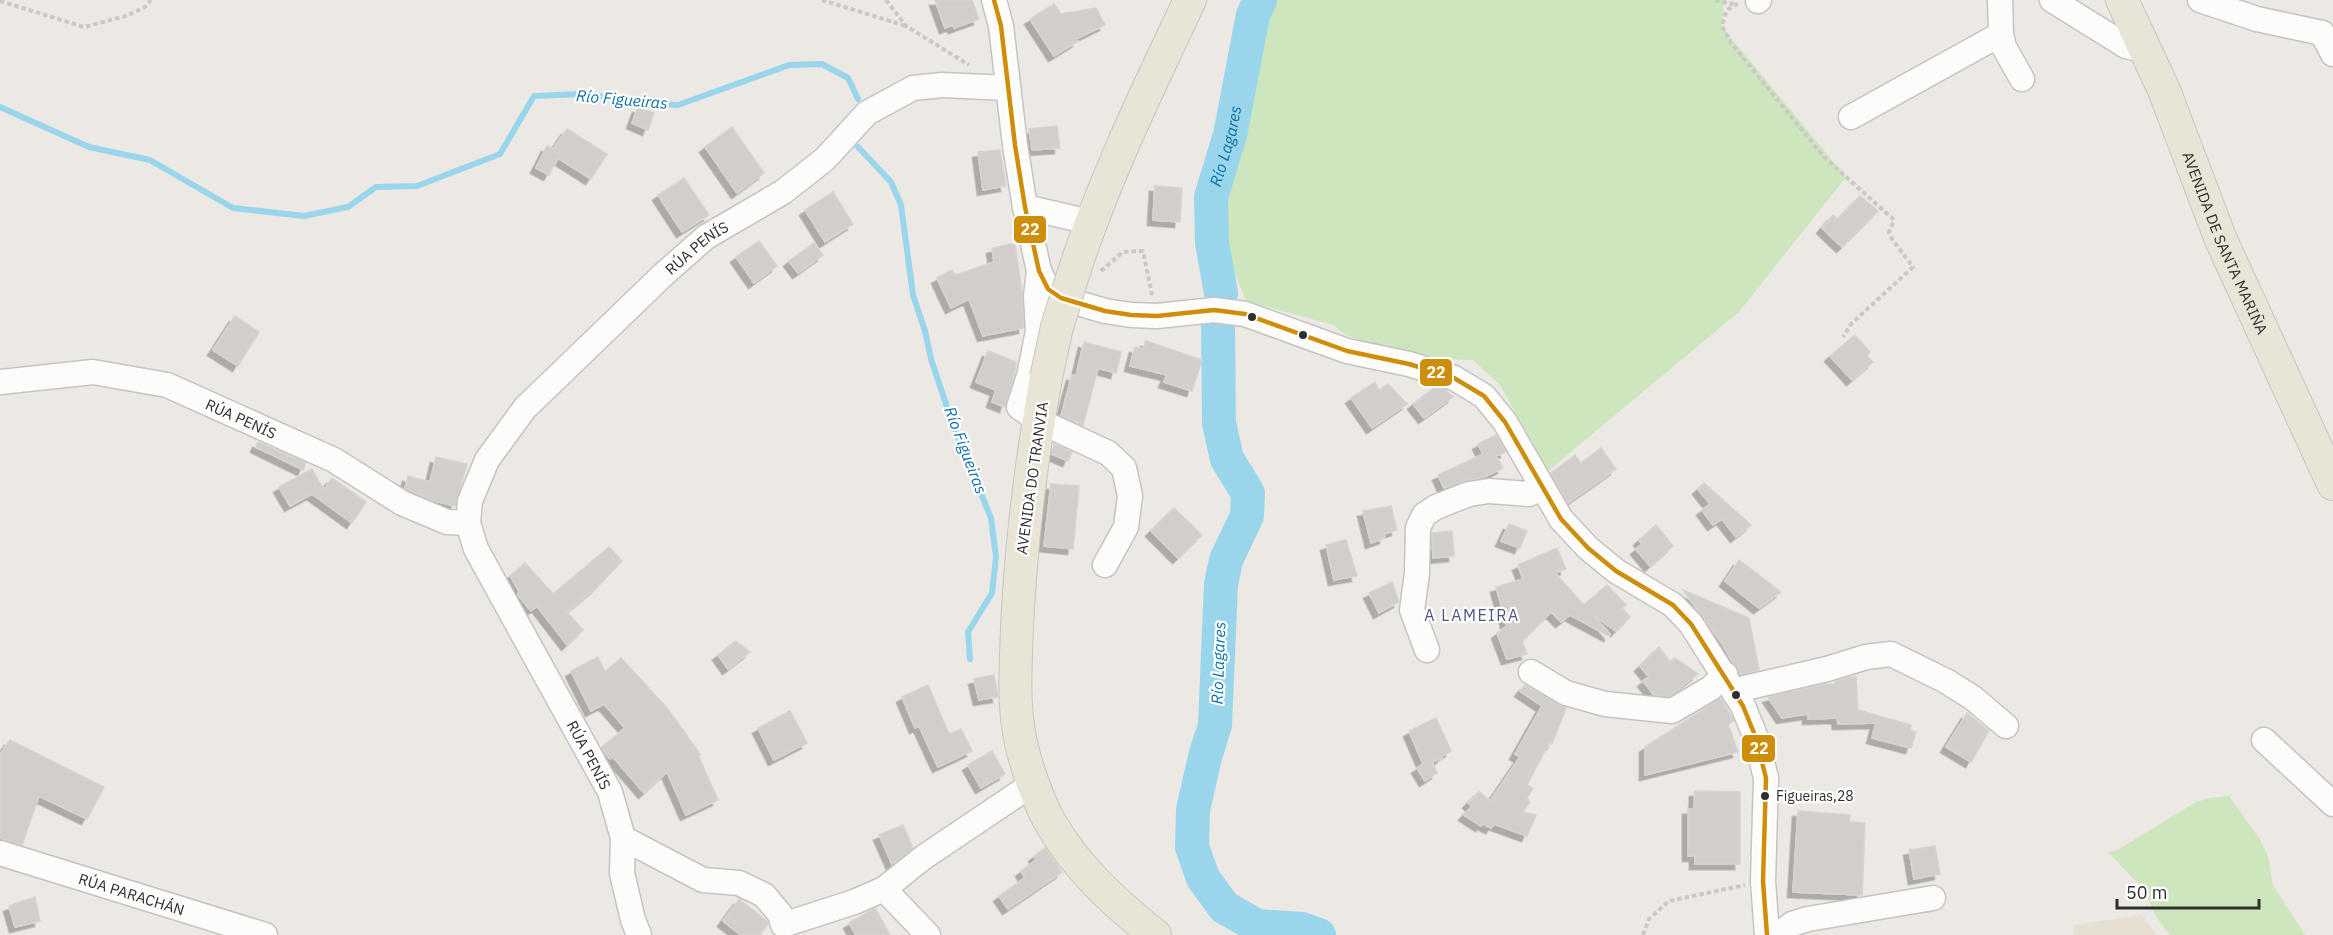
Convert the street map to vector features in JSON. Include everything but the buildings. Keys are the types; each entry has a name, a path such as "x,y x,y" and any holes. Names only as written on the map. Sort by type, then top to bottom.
{"main road":[{"name":"AVENIDA DO TRANVIA","path":"1155,935 1093,881 1049,821 1025,761 1018,732 1015,676 1025,518 1046,378 1057,327 1085,275 1090,222 1120,148 1190,0"},
{"name":"AVENIDA DE SANTA MARIÑA","path":"2122,0 2164,90 2221,240 2333,484"}],"street":[{"path":"994,0 1001,26 1002,87 1039,271 1048,289 1061,298 1105,311 1151,316 1214,309 1245,314 1347,351 1410,364 1454,378 1484,396 1505,422 1561,519 1588,548 1616,571 1673,605 1691,624 1737,696 1756,738 1766,778 1763,881 1767,935"},
{"path":"2000,0 2001,34 2004,47 2022,79"},
{"path":"2052,0 2126,46 2134,48 2143,45"},
{"path":"2200,0 2257,20 2328,25 2333,54"},
{"path":"1851,117 2001,34"},
{"name":"RÚA PENÍS","path":"639,935 633,920 622,873 623,838 610,792 476,549 468,523 470,501 487,460 525,408 664,274 706,237 783,192 825,159 867,113 913,88 942,85 1002,87"},
{"path":"1025,207 1090,222"},
{"path":"1039,271 1036,296 1038,331 1029,376 1019,407 1039,421 1108,453 1124,468 1130,496 1126,527 1106,565"},
{"name":"RÚA PENÍS","path":"0,382 93,372 167,385 334,460 402,503 447,522 468,523"},
{"path":"1427,650 1412,610 1417,573 1418,528 1424,515 1436,507 1469,494 1489,491 1529,494 1542,489"},
{"path":"1737,696 1745,688 1866,657 1891,654 1946,681 1973,698 2006,726"},
{"path":"1531,672 1566,693 1605,704 1672,711 1711,688 1725,674"},
{"path":"2264,740 2333,804"},
{"path":"623,838 703,880 739,883 764,895 780,914 784,930 884,889 924,857 1034,783"},
{"name":"RÚA PARACHÁN","path":"0,853 265,935"},
{"path":"884,889 928,935"},
{"path":"1784,935 1784,930 1800,921 1934,898"}],"path":[{"path":"0,2 84,27 126,16 145,7 151,0"},
{"path":"822,0 906,26 973,67 990,72 1002,87"},
{"path":"886,0 906,26"},
{"path":"1715,0 1733,4 1758,0"},
{"path":"1733,4 1724,14 1722,26 1731,43 1824,158 1894,220 1889,232 1913,267 1851,324 1843,337"},
{"path":"1085,275 1123,252 1143,251 1153,300 1151,316"},
{"path":"1643,935 1649,919 1669,901 1763,881"}],"shaded area":[{"path":"2142,915 2157,935 2074,935 2074,925"}],"green space":[{"path":"1273,0 1722,0 1724,2 1722,27 1846,177 1739,312 1548,471 1500,385 1473,360 1445,359 1369,343 1346,335 1333,325 1246,301 1227,253 1221,202 1227,179 1238,154 1259,46"},
{"path":"2229,796 2259,838 2268,856 2273,885 2305,935 2170,935 2157,918 2143,889 2109,853 2196,802"}],"waterway":[{"name":"Río Lagares","path":"1221,293 1212,243 1211,197 1230,135 1253,15 1260,0"},
{"name":"Río Figueiras","path":"0,107 89,147 150,160 233,208 304,216 348,207 376,187 417,186 500,154 534,96 583,94 678,105 789,65 822,64 848,78 858,99"},
{"name":"Río Figueiras","path":"858,147 891,182 901,205 913,295 925,331 931,359 952,422 991,518 996,557 992,593 968,632 970,659"},
{"name":"Río Lagares","path":"1218,320 1219,423 1227,459 1248,493 1247,516 1226,560 1221,584 1215,725 1193,810 1192,847 1203,878 1224,907 1257,926 1302,929 1319,935"}],"transit line":[{"name":"22","path":"994,0 1001,26 1025,207 1039,271 1048,289 1061,298 1105,311 1131,315 1157,316 1214,310 1245,314 1347,351 1409,364 1454,378 1484,396 1505,422 1561,519 1588,548 1616,571 1673,605 1691,624 1743,706 1756,738 1766,778 1763,881 1767,935"}],"place":[{"name":"Figueiras,28","path":"1765,796"}],"district":[{"name":"A LAMEIRA","path":"1472,615"}]}
